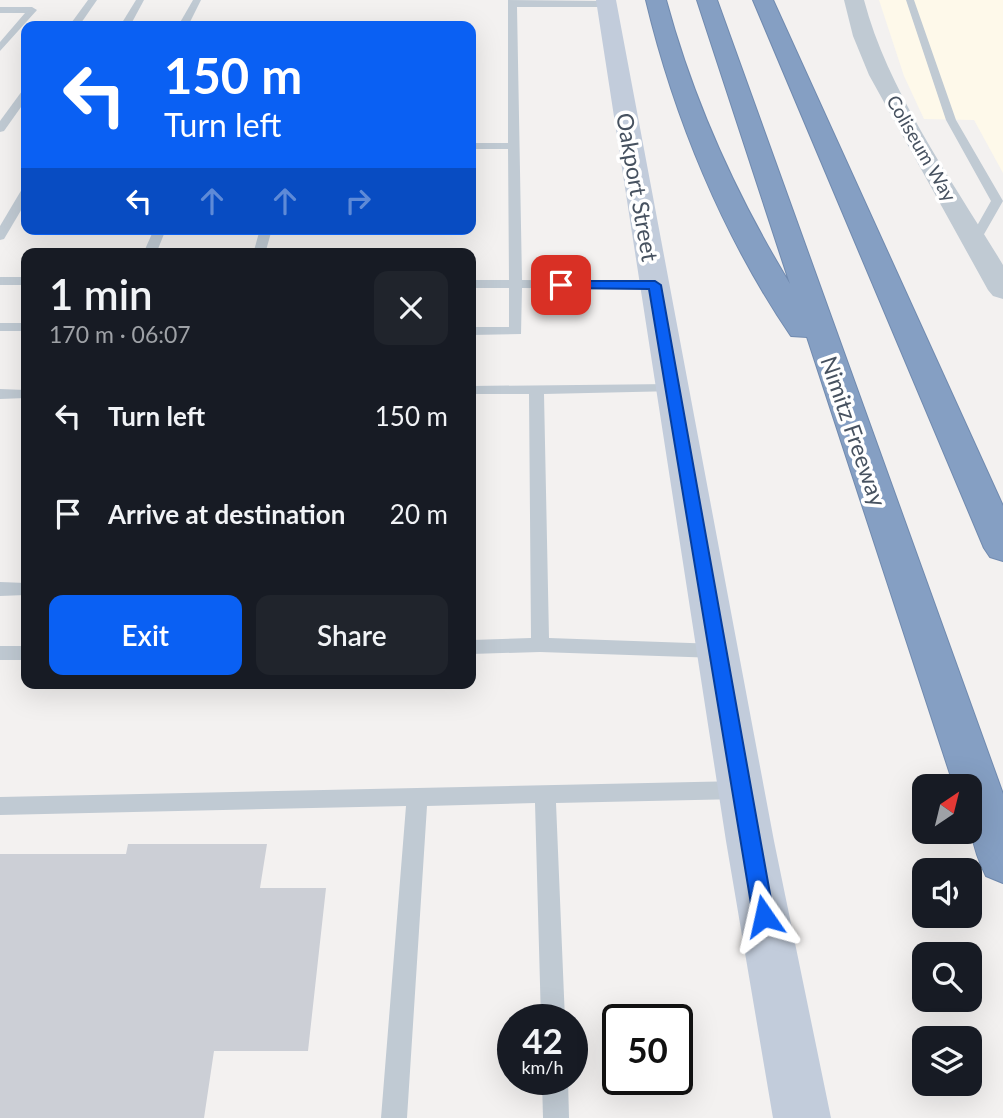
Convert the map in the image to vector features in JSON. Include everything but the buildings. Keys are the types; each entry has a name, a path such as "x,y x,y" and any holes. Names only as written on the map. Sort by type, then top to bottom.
{"highway":[{"path":"656,0 672,63 737,219 843,398"},
{"name":"Nimitz Freeway","path":"707,0 1003,861"},
{"path":"763,0 1003,548"}],"main road":[{"name":"Oakport Street","path":"606,2 741,790 802,1118"}],"street":[{"name":"Coliseum Way","path":"854,0 863,36 880,75 1003,290"}],"lane":[{"path":"23,21 39,0"},
{"path":"78,21 93,0"},
{"path":"128,21 140,0"},
{"path":"186,21 197,0"},
{"path":"910,0 951,120 1000,201 975,240"},
{"path":"476,331 516,331 511,2 606,2"},
{"path":"0,10 32,10"},
{"path":"0,48 21,23"},
{"path":"0,129 21,100"},
{"path":"476,146 514,146"},
{"path":"0,236 21,200"},
{"path":"0,281 21,281"},
{"path":"476,284 655,285"},
{"path":"0,327 21,327"},
{"path":"476,390 672,388"},
{"path":"536,390 540,645"},
{"path":"0,394 21,394"},
{"path":"0,589 21,589"},
{"path":"476,647 540,645 718,651"},
{"path":"0,653 21,653"},
{"path":"0,806 741,790"},
{"path":"545,795 552,1004"},
{"path":"394,1118 417,798"},
{"path":"555,1095 556,1118"}],"shaded area":[{"path":"879,0 1003,0 1003,173 974,120 924,119 904,76"}],"route":[{"path":"561,285 655,285 764,916"}]}
